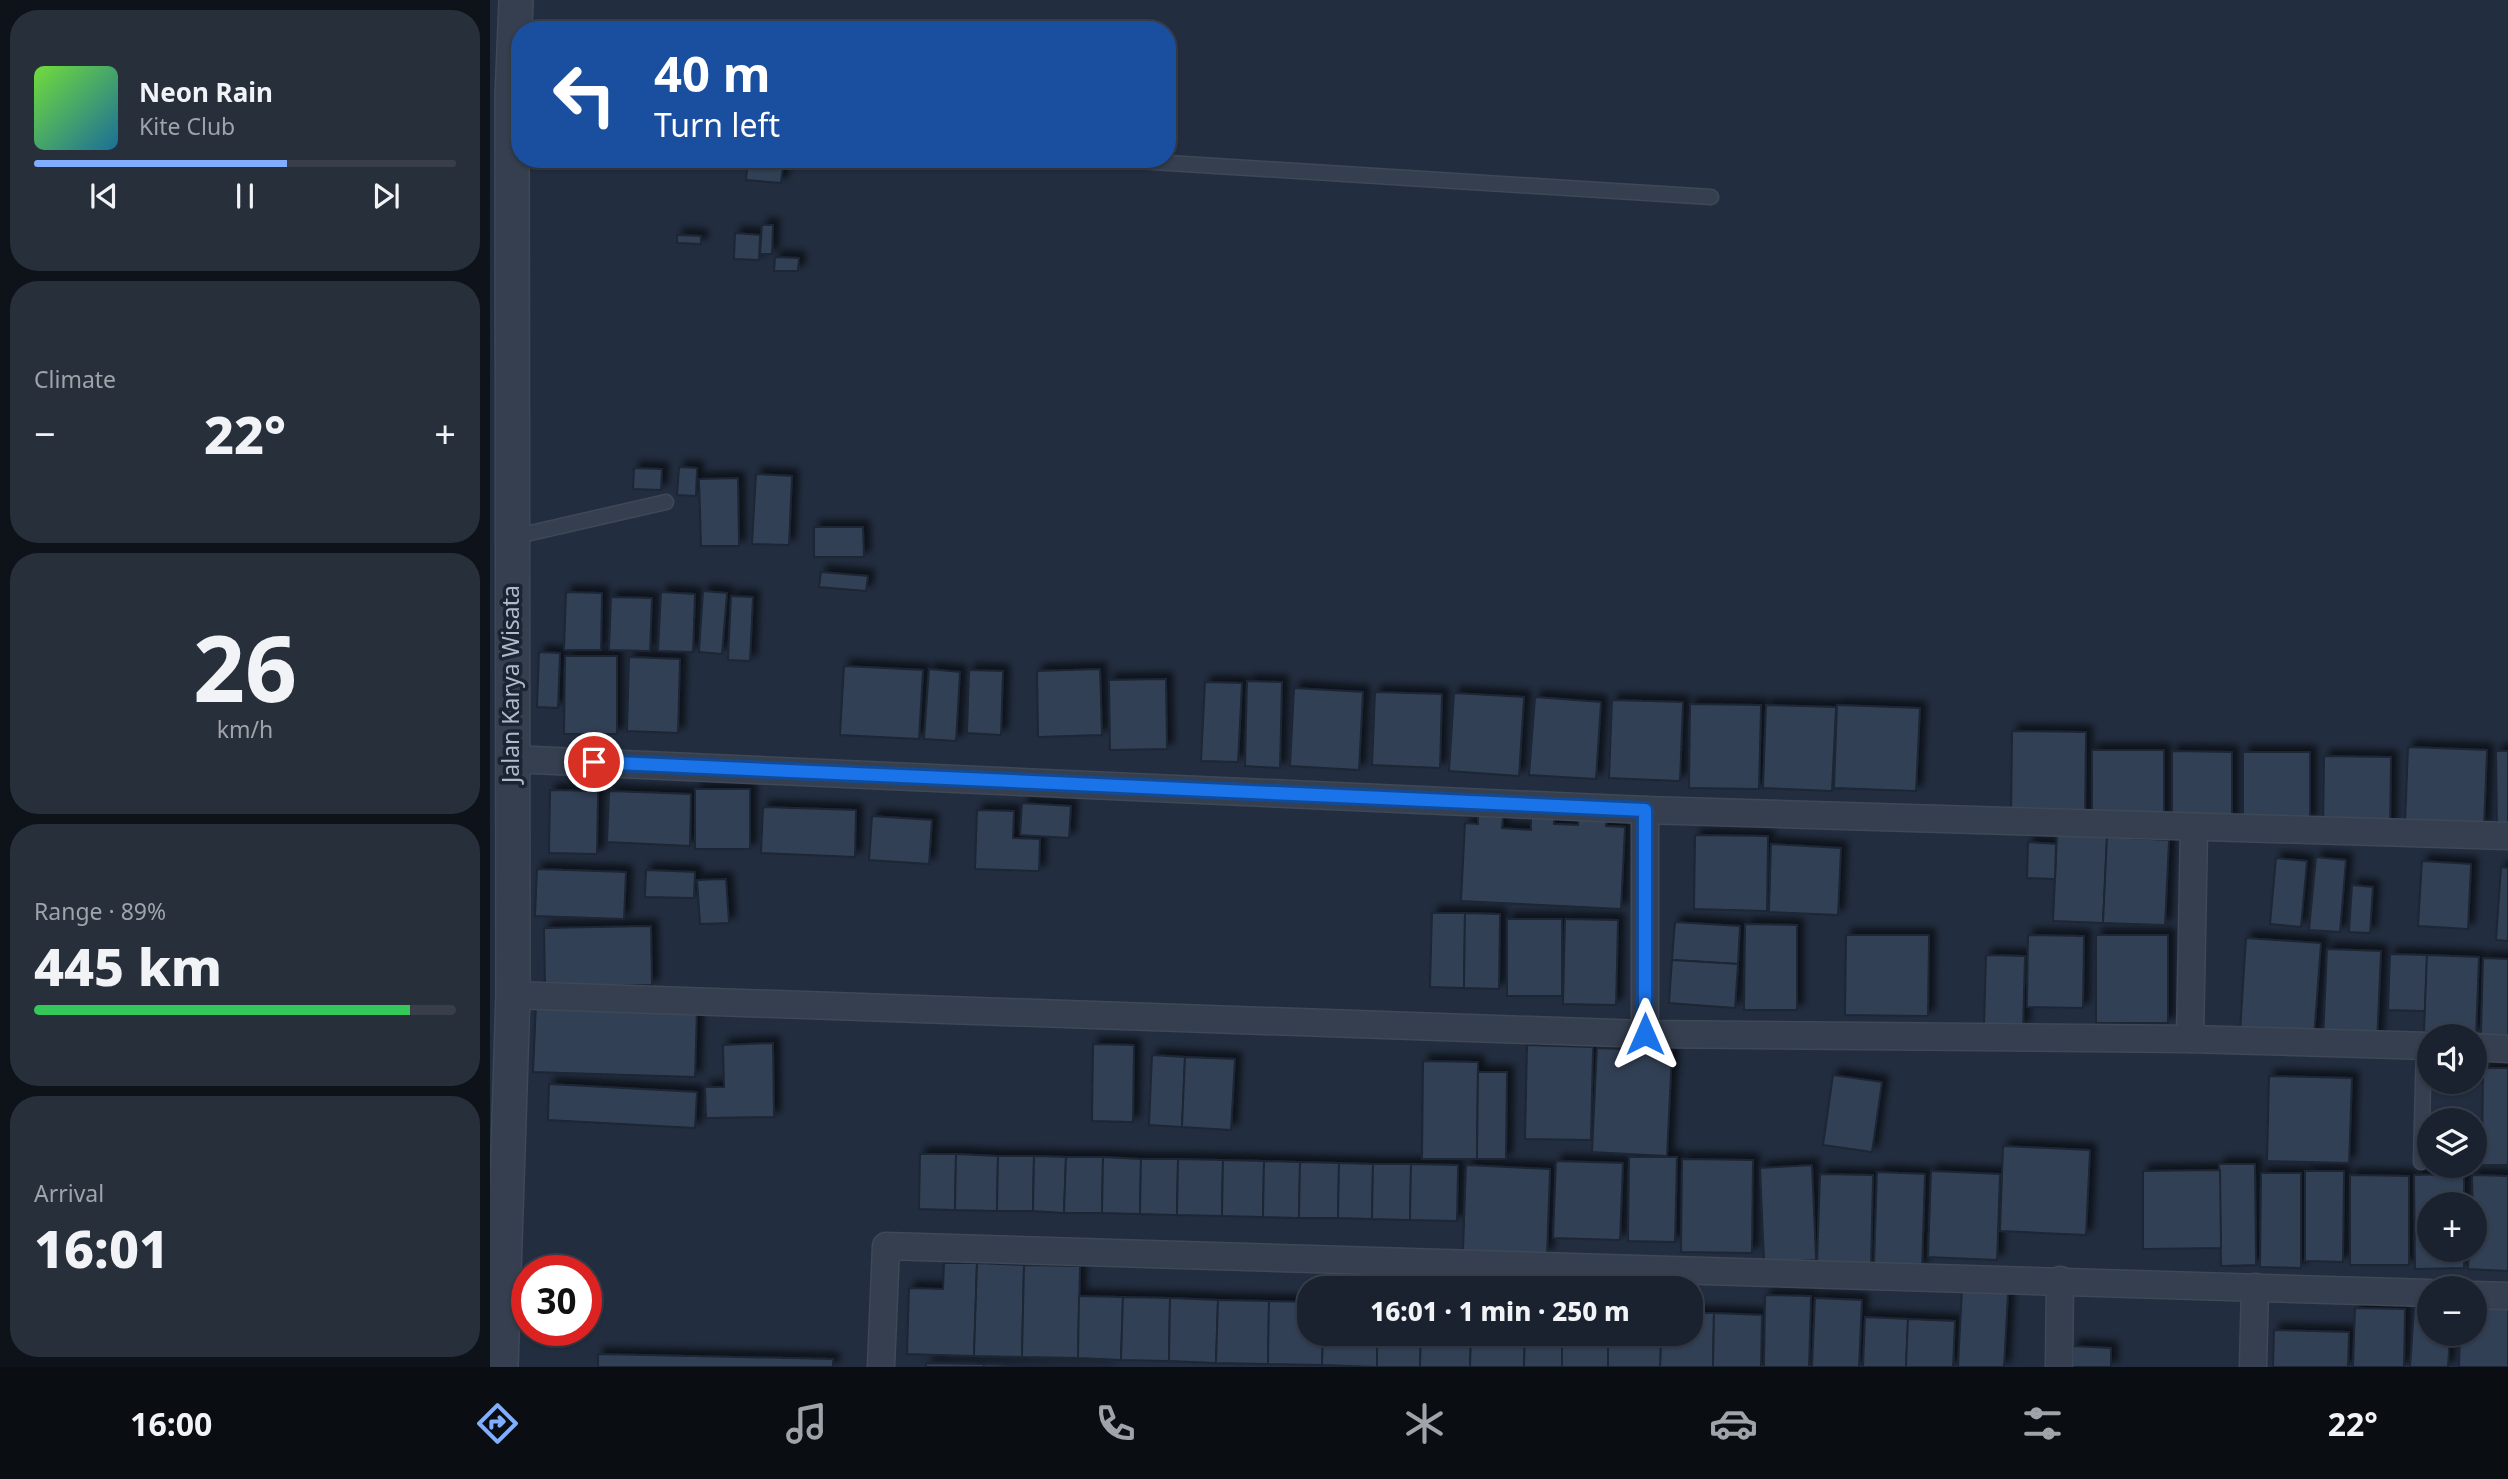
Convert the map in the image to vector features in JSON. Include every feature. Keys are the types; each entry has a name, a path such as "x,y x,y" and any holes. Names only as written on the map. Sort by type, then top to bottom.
{"street":[{"name":"Jalan Karya Wisata","path":"516,0 516,21"},
{"name":"Jalan Karya Wisata","path":"501,1367 513,995 511,537 515,168"},
{"path":"511,759 1645,810 2194,829 2508,836"},
{"path":"1645,810 1645,1034"},
{"path":"2190,1039 2194,829"},
{"path":"513,995 1645,1034 2190,1039 2417,1046"},
{"path":"2487,1048 2508,1049"},
{"path":"881,1367 886,1246 2417,1293"},
{"path":"2059,1367 2060,1280"},
{"path":"2253,1367 2255,1287"},
{"path":"2487,1295 2508,1296"}],"lane":[{"path":"1176,163 1711,197"},
{"path":"511,537 666,502"}],"building":[{"path":"747,168 783,168 781,183 746,180"},
{"path":"762,225 773,225 772,254 760,254"},
{"path":"735,233 760,235 759,260 734,259"},
{"path":"677,235 701,236 701,244 677,243"},
{"path":"775,257 799,258 798,271 774,271"},
{"path":"679,467 697,468 696,496 677,495"},
{"path":"634,468 662,469 661,490 633,489"},
{"path":"756,474 792,476 789,545 752,544"},
{"path":"738,478 739,546 701,546 699,479"},
{"path":"814,527 863,527 864,557 814,557"},
{"path":"821,572 868,576 866,591 819,587"},
{"path":"703,591 727,593 722,654 699,652"},
{"path":"566,592 602,593 601,650 564,650"},
{"path":"661,592 695,594 693,652 658,651"},
{"path":"731,596 753,597 750,661 728,660"},
{"path":"611,597 652,598 650,651 609,650"},
{"path":"539,652 560,653 558,708 537,707"},
{"path":"565,656 617,656 617,734 564,734"},
{"path":"629,657 680,659 678,733 627,731"},
{"path":"844,666 923,670 919,739 840,735"},
{"path":"929,669 960,672 956,741 924,739"},
{"path":"1100,669 1102,735 1038,737 1037,671"},
{"path":"969,670 1003,671 1001,735 967,733"},
{"path":"1166,679 1167,749 1110,750 1109,680"},
{"path":"1247,681 1282,682 1280,768 1245,766"},
{"path":"1205,682 1242,683 1238,762 1201,761"},
{"path":"1294,688 1363,692 1359,770 1290,766"},
{"path":"1375,692 1442,694 1440,768 1372,765"},
{"path":"1454,693 1524,697 1519,776 1449,771"},
{"path":"1535,697 1601,702 1596,779 1529,775"},
{"path":"1612,700 1683,702 1680,781 1609,778"},
{"path":"1690,704 1761,705 1759,789 1689,788"},
{"path":"1766,705 1836,707 1832,791 1763,788"},
{"path":"1837,705 1920,708 1916,791 1834,788"},
{"path":"2012,731 2086,732 2085,822 2011,822"},
{"path":"2408,747 2487,750 2484,827 2405,824"},
{"path":"2092,750 2164,750 2164,820 2092,821"},
{"path":"2172,751 2232,752 2232,822 2172,822"},
{"path":"2496,751 2508,751 2508,832 2497,832"},
{"path":"2243,752 2310,752 2310,821 2243,821"},
{"path":"2324,756 2391,757 2390,830 2323,829"},
{"path":"695,789 750,789 750,849 695,849"},
{"path":"550,790 598,791 597,854 549,853"},
{"path":"609,791 691,794 690,846 607,842"},
{"path":"1022,803 1071,806 1069,838 1020,835"},
{"path":"763,807 856,810 855,857 761,853"},
{"path":"977,810 1014,811 1013,838 1040,839 1039,871 975,869"},
{"path":"1531,812 1554,813 1554,824 1578,825 1579,812 1607,814 1606,826 1625,827 1621,909 1461,901 1465,823 1478,824 1478,814 1503,815 1502,828 1531,830"},
{"path":"872,816 932,820 929,864 869,860"},
{"path":"1695,835 1768,836 1767,911 1694,909"},
{"path":"2057,835 2107,837 2103,923 2053,921"},
{"path":"2107,837 2169,840 2165,925 2103,923"},
{"path":"2028,842 2056,844 2055,879 2027,878"},
{"path":"1771,844 1841,848 1838,915 1769,912"},
{"path":"2316,857 2346,860 2340,932 2309,930"},
{"path":"2276,858 2307,861 2301,927 2270,924"},
{"path":"2422,861 2471,864 2468,929 2418,926"},
{"path":"2501,867 2508,868 2508,941 2496,940"},
{"path":"537,869 626,872 624,919 535,916"},
{"path":"646,870 695,872 694,898 645,897"},
{"path":"726,879 729,923 700,924 697,880"},
{"path":"2352,885 2373,887 2370,933 2349,932"},
{"path":"1432,913 1465,913 1464,988 1430,987"},
{"path":"1465,913 1500,914 1499,989 1464,988"},
{"path":"1507,919 1562,919 1562,996 1507,996"},
{"path":"1565,919 1618,920 1616,1005 1563,1004"},
{"path":"1675,922 1740,926 1738,964 1672,960"},
{"path":"1745,924 1797,925 1797,1010 1744,1010"},
{"path":"651,926 652,985 545,987 544,928"},
{"path":"1846,935 1929,935 1928,1016 1845,1015"},
{"path":"2028,935 2084,936 2083,1008 2027,1007"},
{"path":"2096,935 2168,935 2168,1023 2096,1023"},
{"path":"2246,938 2321,943 2314,1037 2240,1032"},
{"path":"2327,949 2381,951 2377,1043 2323,1041"},
{"path":"2390,954 2427,955 2425,1011 2388,1010"},
{"path":"1986,955 2025,956 2023,1028 1984,1027"},
{"path":"2427,955 2479,957 2476,1024 2424,1024"},
{"path":"2483,958 2508,959 2508,1036 2487,1035 2487,1024 2481,1024"},
{"path":"1672,960 1738,964 1735,1008 1669,1003"},
{"path":"536,1004 697,1009 695,1077 533,1072"},
{"path":"773,1043 774,1117 706,1118 705,1087 724,1087 723,1045"},
{"path":"1093,1044 1134,1045 1133,1122 1092,1121"},
{"path":"1527,1045 1593,1047 1591,1140 1525,1139"},
{"path":"1597,1048 1672,1051 1667,1156 1592,1152"},
{"path":"1152,1055 1185,1057 1182,1127 1149,1125"},
{"path":"1185,1057 1235,1059 1231,1130 1182,1127"},
{"path":"1423,1061 1478,1062 1477,1159 1422,1159"},
{"path":"2487,1068 2508,1068 2508,1165 2487,1165 2487,1108 2483,1108 2483,1094 2487,1094"},
{"path":"1478,1072 1507,1072 1506,1159 1477,1159"},
{"path":"1833,1075 1882,1082 1872,1152 1823,1145"},
{"path":"2269,1076 2352,1078 2349,1163 2267,1161"},
{"path":"549,1084 697,1092 695,1128 548,1120"},
{"path":"2003,1146 2090,1150 2086,1235 2000,1231"},
{"path":"920,1154 956,1154 955,1210 919,1209"},
{"path":"956,1154 998,1156 997,1211 955,1210"},
{"path":"998,1156 1034,1156 1033,1211 997,1211"},
{"path":"1034,1156 1066,1157 1064,1213 1033,1211"},
{"path":"1066,1157 1103,1157 1102,1213 1064,1213"},
{"path":"1103,1157 1141,1159 1140,1214 1102,1213"},
{"path":"1629,1157 1677,1157 1675,1242 1628,1241"},
{"path":"1141,1159 1178,1159 1177,1215 1140,1214"},
{"path":"1178,1159 1223,1160 1222,1216 1177,1215"},
{"path":"1682,1159 1753,1160 1752,1253 1681,1252"},
{"path":"1223,1160 1264,1161 1263,1217 1222,1216"},
{"path":"1264,1161 1300,1162 1299,1218 1263,1217"},
{"path":"1556,1161 1623,1163 1620,1240 1553,1238"},
{"path":"1300,1162 1339,1163 1338,1218 1299,1218"},
{"path":"1339,1163 1373,1164 1372,1219 1338,1218"},
{"path":"1373,1164 1411,1164 1410,1220 1372,1219"},
{"path":"1411,1164 1458,1165 1457,1221 1410,1220"},
{"path":"2219,1164 2255,1164 2256,1265 2221,1266"},
{"path":"1466,1165 1550,1169 1547,1254 1463,1251"},
{"path":"1812,1165 1816,1260 1764,1262 1760,1168"},
{"path":"2220,1170 2221,1248 2143,1249 2143,1171"},
{"path":"1931,1171 2000,1174 1997,1260 1928,1257"},
{"path":"2305,1171 2344,1171 2343,1262 2305,1261"},
{"path":"1877,1172 1925,1174 1922,1268 1874,1266"},
{"path":"2261,1173 2301,1173 2301,1268 2260,1267"},
{"path":"1820,1174 1873,1175 1871,1267 1817,1266"},
{"path":"2350,1175 2409,1176 2409,1265 2350,1265"},
{"path":"2414,1175 2417,1175 2417,1178 2464,1178 2464,1192 2417,1192 2417,1262 2464,1262 2464,1268 2415,1269"},
{"path":"2508,1176 2508,1271 2468,1269 2468,1262 2487,1262 2487,1192 2472,1192 2472,1178"},
{"path":"944,1263 977,1263 974,1356 907,1354 909,1288 943,1289"},
{"path":"977,1263 1024,1265 1022,1357 974,1356"},
{"path":"1024,1265 1080,1266 1078,1358 1022,1357"},
{"path":"1962,1290 2008,1293 2004,1367 1958,1367"},
{"path":"1765,1295 1811,1296 1809,1367 1764,1367"},
{"path":"1079,1296 1123,1297 1121,1360 1078,1358"},
{"path":"1123,1297 1170,1298 1169,1361 1121,1360"},
{"path":"1170,1298 1218,1300 1216,1363 1169,1361"},
{"path":"1815,1298 1862,1300 1859,1367 1812,1367"},
{"path":"1218,1300 1269,1301 1268,1364 1216,1363"},
{"path":"1269,1301 1297,1302 1297,1346 1323,1346 1322,1365 1268,1364"},
{"path":"2355,1308 2405,1309 2404,1367 2353,1367"},
{"path":"2414,1309 2417,1309 2417,1346 2449,1346 2448,1367 2410,1367"},
{"path":"2487,1309 2508,1309 2508,1367 2459,1367 2460,1346 2487,1346"},
{"path":"1703,1313 1714,1313 1713,1367 1660,1367 1661,1346 1703,1346"},
{"path":"1714,1313 1762,1315 1761,1367 1713,1367"},
{"path":"1865,1317 1908,1319 1906,1367 1863,1367"},
{"path":"1908,1319 1955,1321 1953,1367 1906,1367"},
{"path":"2274,1330 2349,1332 2348,1367 2273,1367"},
{"path":"1323,1346 1377,1346 1377,1367 1322,1365"},
{"path":"1377,1346 1421,1346 1420,1367 1377,1367"},
{"path":"1421,1346 1471,1346 1470,1367 1420,1367"},
{"path":"1471,1346 1525,1346 1524,1367 1470,1367"},
{"path":"1525,1346 1562,1346 1562,1367 1524,1367"},
{"path":"1562,1346 1608,1346 1608,1367 1562,1367"},
{"path":"1608,1346 1661,1346 1660,1367 1608,1367"},
{"path":"2073,1346 2111,1348 2111,1367 2072,1367"},
{"path":"598,1354 833,1359 833,1367 598,1367"},
{"path":"926,1363 984,1364 984,1367 926,1367"},
{"path":"984,1364 1041,1366 1041,1367 984,1367"},
{"path":"1041,1366 1111,1367 1041,1367"}],"route":[{"path":"594,762 1645,810 1645,1034"}]}
